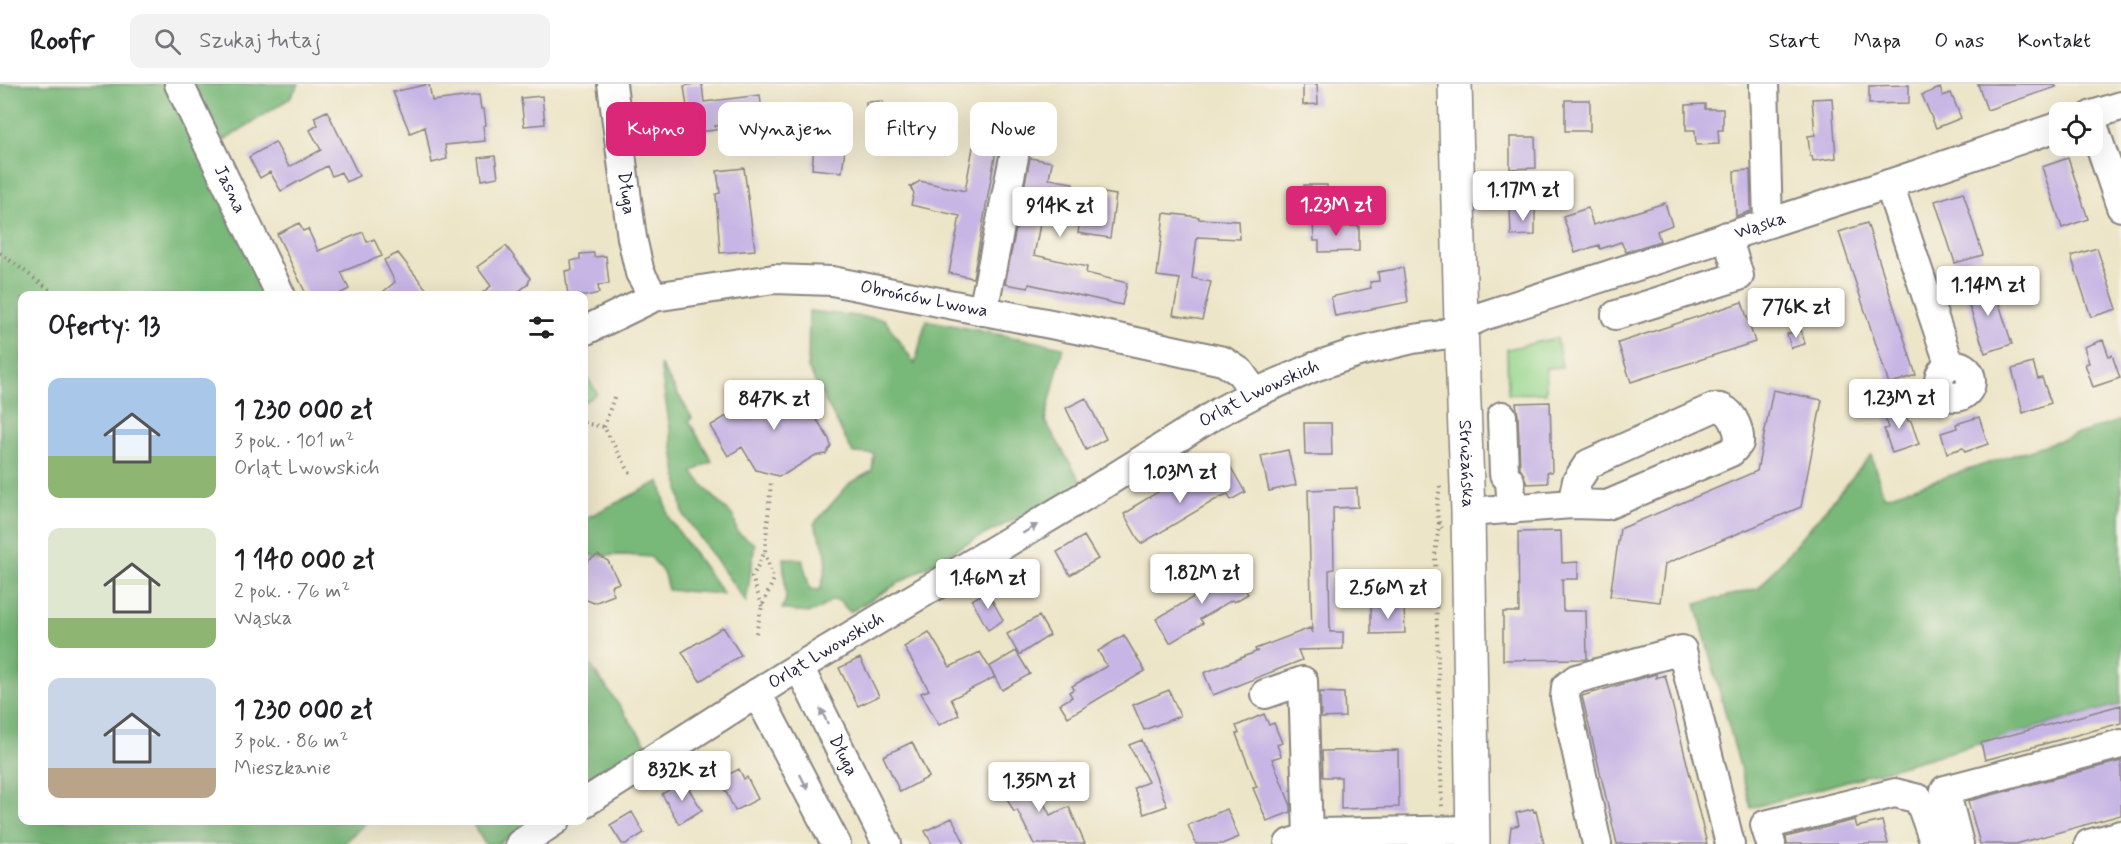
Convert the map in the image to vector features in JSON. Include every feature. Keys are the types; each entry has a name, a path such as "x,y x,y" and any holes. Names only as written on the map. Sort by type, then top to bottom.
{"main road":[{"name":"Strużańska","path":"1455,84 1461,324 1454,517 1473,837"}],"street":[{"name":"Jasna","path":"179,84 279,291"},
{"name":"Długa","path":"612,84 632,238 640,273 654,297"},
{"path":"1764,84 1768,222"},
{"path":"2103,112 2121,106"},
{"name":"Wąska","path":"1461,324 2049,130"},
{"path":"2103,155 2121,207"},
{"path":"983,311 1014,157"},
{"path":"1889,184 1950,366"},
{"path":"1616,315 1739,276 1727,236"},
{"name":"Obrońców Lwowa","path":"588,329 654,297 774,279 832,280 1223,361 1240,372 1255,393"},
{"name":"Orląt Lwowskich","path":"588,800 799,667 1071,504 1219,412 1314,367 1355,353 1413,339 1442,335 1461,324"},
{"path":"1454,517 1572,504 1606,505 1731,452 1739,443 1740,433 1730,415 1723,408 1713,408 1588,464 1577,481 1572,504"},
{"path":"1502,416 1504,474 1510,481 1512,510"},
{"path":"1597,844 1565,698 1566,687 1576,679 1682,650 1730,844"},
{"name":"Długa","path":"799,667 887,844"},
{"path":"1265,694 1303,681 1299,840 1318,833 1440,831 1473,837"},
{"path":"757,693 836,844"},
{"path":"1959,844 1945,790 2121,744"},
{"path":"1771,844 1765,825 1895,793 1919,799 1935,844"},
{"path":"519,844 548,825"},
{"path":"2089,844 2121,835"}],"path":[{"path":"0,253 51,291"},
{"path":"604,428 614,397"},
{"path":"588,424 604,428 631,475"},
{"path":"762,606 752,577 765,552 771,482"},
{"path":"1440,831 1443,807 1435,556 1454,517"},
{"path":"756,633 762,606 774,579 765,552"}],"green space":[{"path":"0,84 166,84 270,291 18,291 18,825 363,825 344,844 0,844"},
{"path":"193,84 299,84 289,99 223,141"},
{"path":"809,311 884,319 915,364 926,320 1063,347 1045,421 1083,485 958,548 850,612 839,601 832,600 809,613 782,609 786,599 783,558 802,559 810,589 820,590 826,556 814,524 850,483 872,471 874,454 853,453 808,368"},
{"path":"1557,338 1562,367 1546,368 1546,393 1508,394 1507,349"},
{"path":"660,364 692,418 689,421 712,461 692,472 734,517 737,532 755,544 746,602 683,514"},
{"path":"588,379 597,393 588,399"},
{"path":"2121,420 2121,704 1751,808 1696,604 1759,588 1871,455 1884,497"},
{"path":"660,481 669,518 723,594 668,590 664,574 651,557 589,556 588,517"},
{"path":"588,662 645,742 647,749 588,786"},
{"path":"473,825 529,825 498,844 485,844"}],"building":[{"path":"429,84 432,101 479,95 481,109 484,109 485,141 445,145 447,159 432,163 425,127 410,133 393,92"},
{"path":"702,84 704,102 686,102 684,86"},
{"path":"1303,84 1317,84 1318,104 1303,105"},
{"path":"1978,84 2055,84 2056,87 1987,110"},
{"path":"1909,85 1909,103 1869,104 1869,86"},
{"path":"1940,88 1943,96 1951,93 1961,118 1936,128 1922,95"},
{"path":"760,95 761,102 718,102 716,130 706,131 706,102 704,102"},
{"path":"542,96 545,124 524,126 521,98"},
{"path":"1832,98 1836,158 1813,161 1810,156 1808,136 1815,135 1812,99"},
{"path":"1565,100 1590,100 1590,131 1565,131"},
{"path":"1705,104 1705,109 1723,109 1723,130 1718,130 1719,144 1696,145 1695,130 1686,130 1686,105"},
{"path":"327,111 359,176 346,182 341,172 332,176 327,166 281,191 270,172 260,178 249,157 275,142 289,167 321,150 310,130 318,125 314,117"},
{"path":"1510,137 1535,137 1536,168 1510,169"},
{"path":"495,156 498,177 482,180 479,158"},
{"path":"813,156 844,156 842,172 812,169"},
{"path":"971,156 995,156 973,278 949,273 960,216 911,205 914,193 910,187 920,181 965,191"},
{"path":"1030,158 1052,162 1049,179 1073,183 1072,188 1116,195 1110,238 1078,233 1082,206 1045,199 1034,255 1087,267 1086,273 1127,283 1122,305 1029,284 1028,288 1005,284"},
{"path":"2068,158 2088,219 2062,228 2042,167"},
{"path":"744,168 755,250 720,253 716,194 720,193 717,171"},
{"path":"1750,170 1751,211 1736,216 1734,171"},
{"path":"1304,185 1327,185 1327,202 1304,203"},
{"path":"1963,192 1983,255 1955,263 1935,201"},
{"path":"1665,203 1672,225 1657,231 1660,241 1626,252 1621,242 1600,249 1599,245 1575,253 1563,216 1588,208 1593,225"},
{"path":"1510,208 1535,208 1535,235 1511,236"},
{"path":"1164,213 1199,217 1199,219 1239,221 1240,239 1197,237 1192,278 1211,282 1202,320 1173,315 1180,279 1157,276"},
{"path":"1313,220 1332,220 1333,227 1359,226 1359,251 1319,252 1319,241 1314,241"},
{"path":"299,223 303,231 308,229 318,251 363,232 367,242 374,239 382,256 341,272 349,289 345,291 305,291 277,234"},
{"path":"1867,223 1916,375 1889,384 1839,232"},
{"path":"506,246 530,278 528,284 519,291 484,291 491,286 477,267"},
{"path":"2097,248 2117,309 2091,317 2071,256"},
{"path":"398,253 427,290 384,291 395,282 384,260"},
{"path":"594,253 594,257 606,256 609,284 598,285 599,293 588,296 588,291 567,291 565,271 572,270 571,261 580,259 580,254"},
{"path":"1403,268 1408,302 1335,316 1331,297 1371,288 1370,282 1379,281 1378,272"},
{"path":"1992,282 2012,344 1985,353 1964,290"},
{"path":"1742,302 1755,342 1631,382 1618,343"},
{"path":"1801,330 1805,344 1791,348 1787,334"},
{"path":"2103,340 2109,356 2112,355 2120,378 2093,387 2085,364 2089,363 2084,347"},
{"path":"2033,363 2038,379 2042,378 2051,403 2023,413 2012,369"},
{"path":"780,384 791,384 798,389 831,446 826,454 814,456 778,476 756,470 742,447 728,456 710,426"},
{"path":"1773,390 1822,400 1801,507 1665,564 1660,602 1610,596 1620,529 1757,471"},
{"path":"1086,398 1106,439 1086,450 1066,408"},
{"path":"1550,402 1552,472 1547,472 1548,483 1527,484 1520,468 1516,403"},
{"path":"1903,405 1919,444 1892,453 1884,429 1888,428 1883,412"},
{"path":"1979,417 1988,444 1965,452 1963,448 1947,453 1941,433 1957,428 1956,424"},
{"path":"1304,423 1331,423 1332,455 1305,455"},
{"path":"1288,450 1296,485 1269,491 1261,456"},
{"path":"1230,466 1245,492 1231,500 1228,494 1220,497 1141,544 1124,514 1171,484 1183,480 1189,490"},
{"path":"1357,488 1358,507 1333,508 1334,569 1329,570 1330,632 1343,632 1343,649 1298,650 1302,660 1213,695 1204,673 1258,651 1255,649 1310,628 1312,633 1308,490"},
{"path":"1561,531 1562,563 1578,562 1578,579 1562,579 1563,611 1586,611 1587,659 1503,660 1503,612 1519,612 1518,532"},
{"path":"1084,536 1098,559 1070,575 1057,552"},
{"path":"598,555 608,561 619,583 611,586 614,595 594,603 588,601 588,561"},
{"path":"1231,566 1248,594 1234,602 1232,600 1200,619 1203,623 1170,643 1156,619 1209,588 1205,581"},
{"path":"987,591 1003,620 988,630 972,600"},
{"path":"1404,606 1405,633 1371,634 1371,607"},
{"path":"1039,616 1050,635 1019,655 1007,634"},
{"path":"723,627 741,655 700,681 682,652"},
{"path":"929,632 950,667 980,652 995,677 951,699 959,715 939,725 921,693 929,690 904,647"},
{"path":"1124,635 1145,671 1068,717 1060,704 1072,697 1069,692 1074,689 1072,686 1107,666 1098,651"},
{"path":"1016,651 1030,674 1002,690 989,667"},
{"path":"860,658 879,696 858,706 839,668"},
{"path":"1656,674 1656,678 1665,675 1707,844 1617,844 1582,696"},
{"path":"1169,690 1180,716 1144,730 1133,705"},
{"path":"1320,692 1344,693 1345,717 1321,718"},
{"path":"2121,705 2121,723 1985,760 1981,743"},
{"path":"1264,714 1269,725 1274,723 1282,743 1277,745 1281,756 1272,759 1291,806 1291,812 1267,821 1253,788 1257,787 1236,734 1239,733 1236,726"},
{"path":"1142,740 1167,806 1144,814 1134,788 1148,782 1129,745"},
{"path":"912,742 929,777 900,792 883,756"},
{"path":"1398,750 1399,807 1341,809 1341,777 1323,777 1322,751"},
{"path":"2121,761 2121,815 2016,844 1980,844 1968,801"},
{"path":"1014,768 1022,784 1032,779 1050,815 1069,807 1085,844 1034,844 1017,810 1014,812 996,777"},
{"path":"739,769 744,779 747,777 758,799 735,811 720,779"},
{"path":"684,781 702,810 679,824 662,794"},
{"path":"1227,809 1239,837 1222,844 1196,844 1188,825"},
{"path":"1533,809 1534,812 1536,811 1544,844 1509,844 1511,827 1519,825 1516,813"},
{"path":"632,812 644,833 622,844 610,825"},
{"path":"952,818 965,844 932,844 925,831"},
{"path":"1855,820 1857,827 1882,821 1888,844 1787,844 1786,837"}]}
